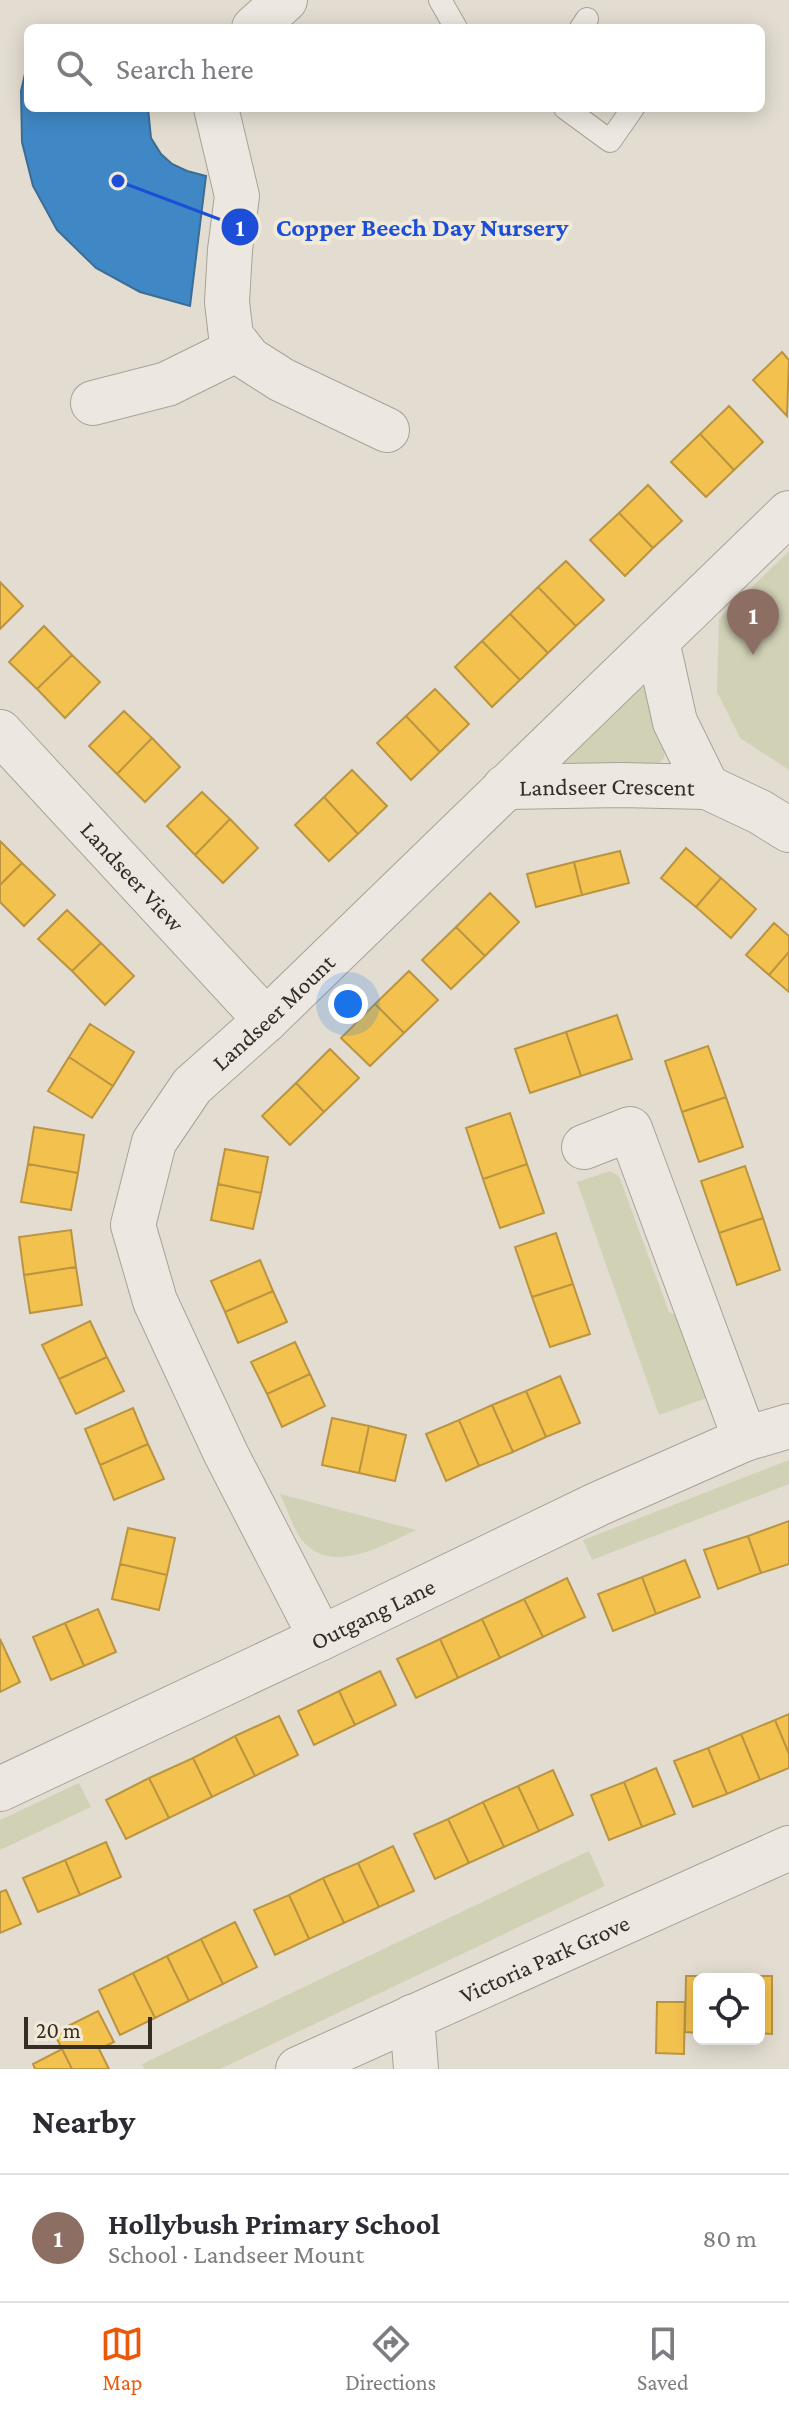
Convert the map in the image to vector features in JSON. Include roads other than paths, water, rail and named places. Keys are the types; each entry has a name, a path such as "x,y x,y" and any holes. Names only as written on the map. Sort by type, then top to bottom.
{"street":[{"path":"258,24 285,0"},
{"path":"217,112 237,196 227,302 231,336 249,359 282,380 387,430"},
{"path":"93,403 167,384 240,348"},
{"name":"Landseer Mount","path":"321,1638 226,1454 155,1301 133,1225 154,1142 192,1086 266,1020 789,513"},
{"name":"Landseer Crescent","path":"657,641 675,722 707,787"},
{"name":"Landseer View","path":"0,732 266,1020"},
{"name":"Landseer Crescent","path":"505,787 707,787 760,812 789,830"},
{"path":"584,1147 630,1129 745,1439"},
{"name":"Outgang Lane","path":"0,1789 598,1504 745,1439 789,1426"},
{"name":"Victoria Park Grove","path":"298,2069 789,1848"},
{"path":"412,2017 416,2069"}],"lane":[{"path":"440,0 454,24"},
{"path":"570,112 610,141 630,112"}],"place":[{"name":"Copper Beech Day Nursery","path":"118,181"},
{"name":"Hollybush Primary School","path":"753,655"}]}
